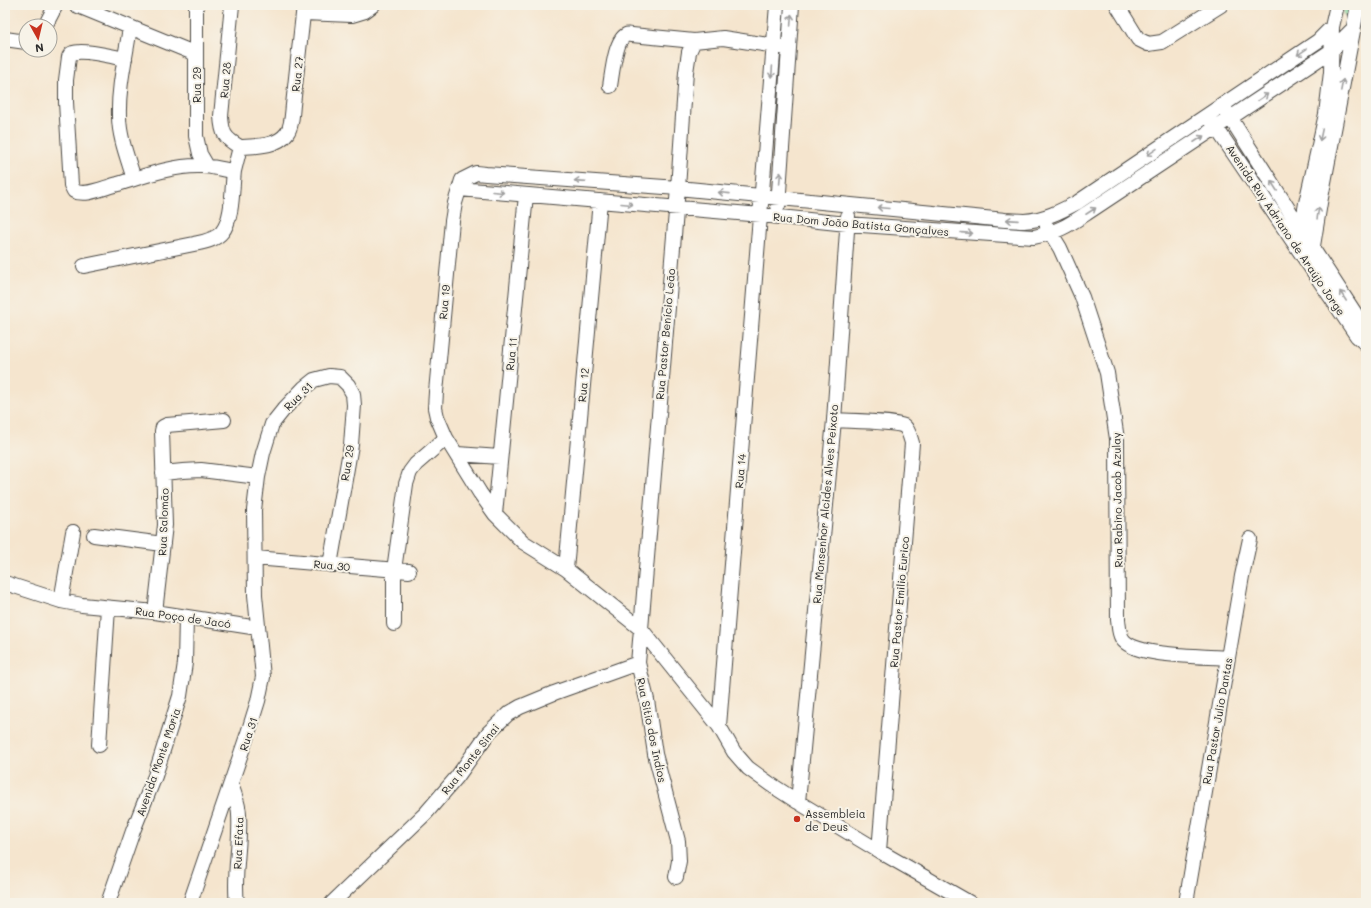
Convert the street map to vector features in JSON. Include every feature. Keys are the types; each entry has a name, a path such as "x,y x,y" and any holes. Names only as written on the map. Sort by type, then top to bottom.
{"street":[{"path":"49,18 56,5"},
{"name":"Rua 29","path":"76,5 196,54 196,136 200,154 207,166"},
{"path":"196,5 196,54"},
{"name":"Rua 28","path":"232,5 221,116 224,134 230,141 240,147"},
{"name":"Rua 14","path":"719,726 763,197 777,5"},
{"path":"778,217 778,198 792,5"},
{"path":"1117,5 1138,39 1148,44 1162,42 1221,5"},
{"path":"1298,248 1326,114 1332,72 1332,27 1337,5"},
{"path":"1310,265 1320,203 1358,5"},
{"path":"304,9 352,15 369,8"},
{"name":"Rua 27","path":"240,147 270,144 280,140 288,132 291,121 304,9"},
{"path":"130,27 119,99 119,116 121,135 134,179"},
{"name":"Rua Dom João Batista Gonçalves","path":"461,185 476,173 678,188 1024,221 1042,218 1055,214 1078,202 1318,41 1332,27"},
{"name":"Rua Dom João Batista Gonçalves","path":"461,185 526,194 847,224 1014,236 1034,236 1051,233 1062,229 1087,213 1331,51 1353,29"},
{"path":"610,86 618,46 621,39 626,35 694,41 723,38 789,48"},
{"path":"5,39 18,41"},
{"name":"Rua Pastor Benício Leão","path":"641,629 678,188 686,72 689,52 694,41"},
{"path":"125,60 82,52 70,54 66,80 66,102 72,185 74,191 85,193 188,166 207,166 234,171"},
{"name":"Avenida Ruy Adriano de Araújo Jorge","path":"1222,105 1313,249 1362,324 1366,327"},
{"name":"Avenida Ruy Adriano de Araújo Jorge","path":"1207,115 1310,265 1356,336 1366,344"},
{"path":"84,266 194,244 215,237 221,233 227,222 234,171 240,147"},
{"name":"Rua 19","path":"443,431 435,408 436,392 452,221 461,185"},
{"name":"Rua 11","path":"495,514 526,194"},
{"name":"Rua 12","path":"566,569 600,201"},
{"name":"Rua Monsenhor Alcides Alves Peixoto","path":"798,802 834,420 849,205"},
{"name":"Rua Rabino Jacob Azulay","path":"1042,218 1060,248 1082,296 1107,372 1117,439 1119,632 1124,641 1134,647 1149,652 1228,658"},
{"name":"Rua 29","path":"329,376 340,377 348,386 352,394 354,405 351,444 330,564"},
{"name":"Rua 31","path":"190,903 258,701 263,678 255,595 254,510 258,477 272,424 304,388 314,380 329,376"},
{"name":"Rua Salomão","path":"155,612 165,524 163,427 167,425 224,420"},
{"name":"Rua Pastor Emilio Eurico","path":"834,420 894,424 904,427 910,433 912,443 879,851"},
{"path":"394,624 394,570 405,490 410,472 443,431 480,493 495,514 523,542 566,569 641,629 719,726 734,752 748,768 798,802 879,851 970,903"},
{"path":"457,454 500,457"},
{"path":"164,473 201,470 258,477"},
{"path":"61,601 72,532"},
{"path":"94,534 163,544"},
{"name":"Rua Pastor Julio Dantas","path":"1186,903 1242,576 1250,539"},
{"name":"Rua 30","path":"255,558 408,571"},
{"name":"Rua Poço de Jacó","path":"5,583 61,601 82,605 155,612 258,628"},
{"path":"99,744 108,608"},
{"name":"Avenida Monte Moria","path":"108,903 133,831 155,776 180,696 185,663 186,617"},
{"name":"Rua Sitio dos Indios","path":"641,629 638,663 647,700 655,754 678,841 679,862 676,877"},
{"name":"Rua Monte Sinai","path":"332,903 426,813 457,777 489,732 508,714 520,707 554,693 638,663"},
{"name":"Rua Efata","path":"231,784 239,814 236,880 237,903"}],"green space":[{"path":"1344,5 1355,5 1351,15 1345,16 1343,13"},
{"path":"1315,49 1317,50 1317,54 1232,109 1232,105"}],"place":[{"name":"Assembleia de Deus","path":"797,819"}]}
